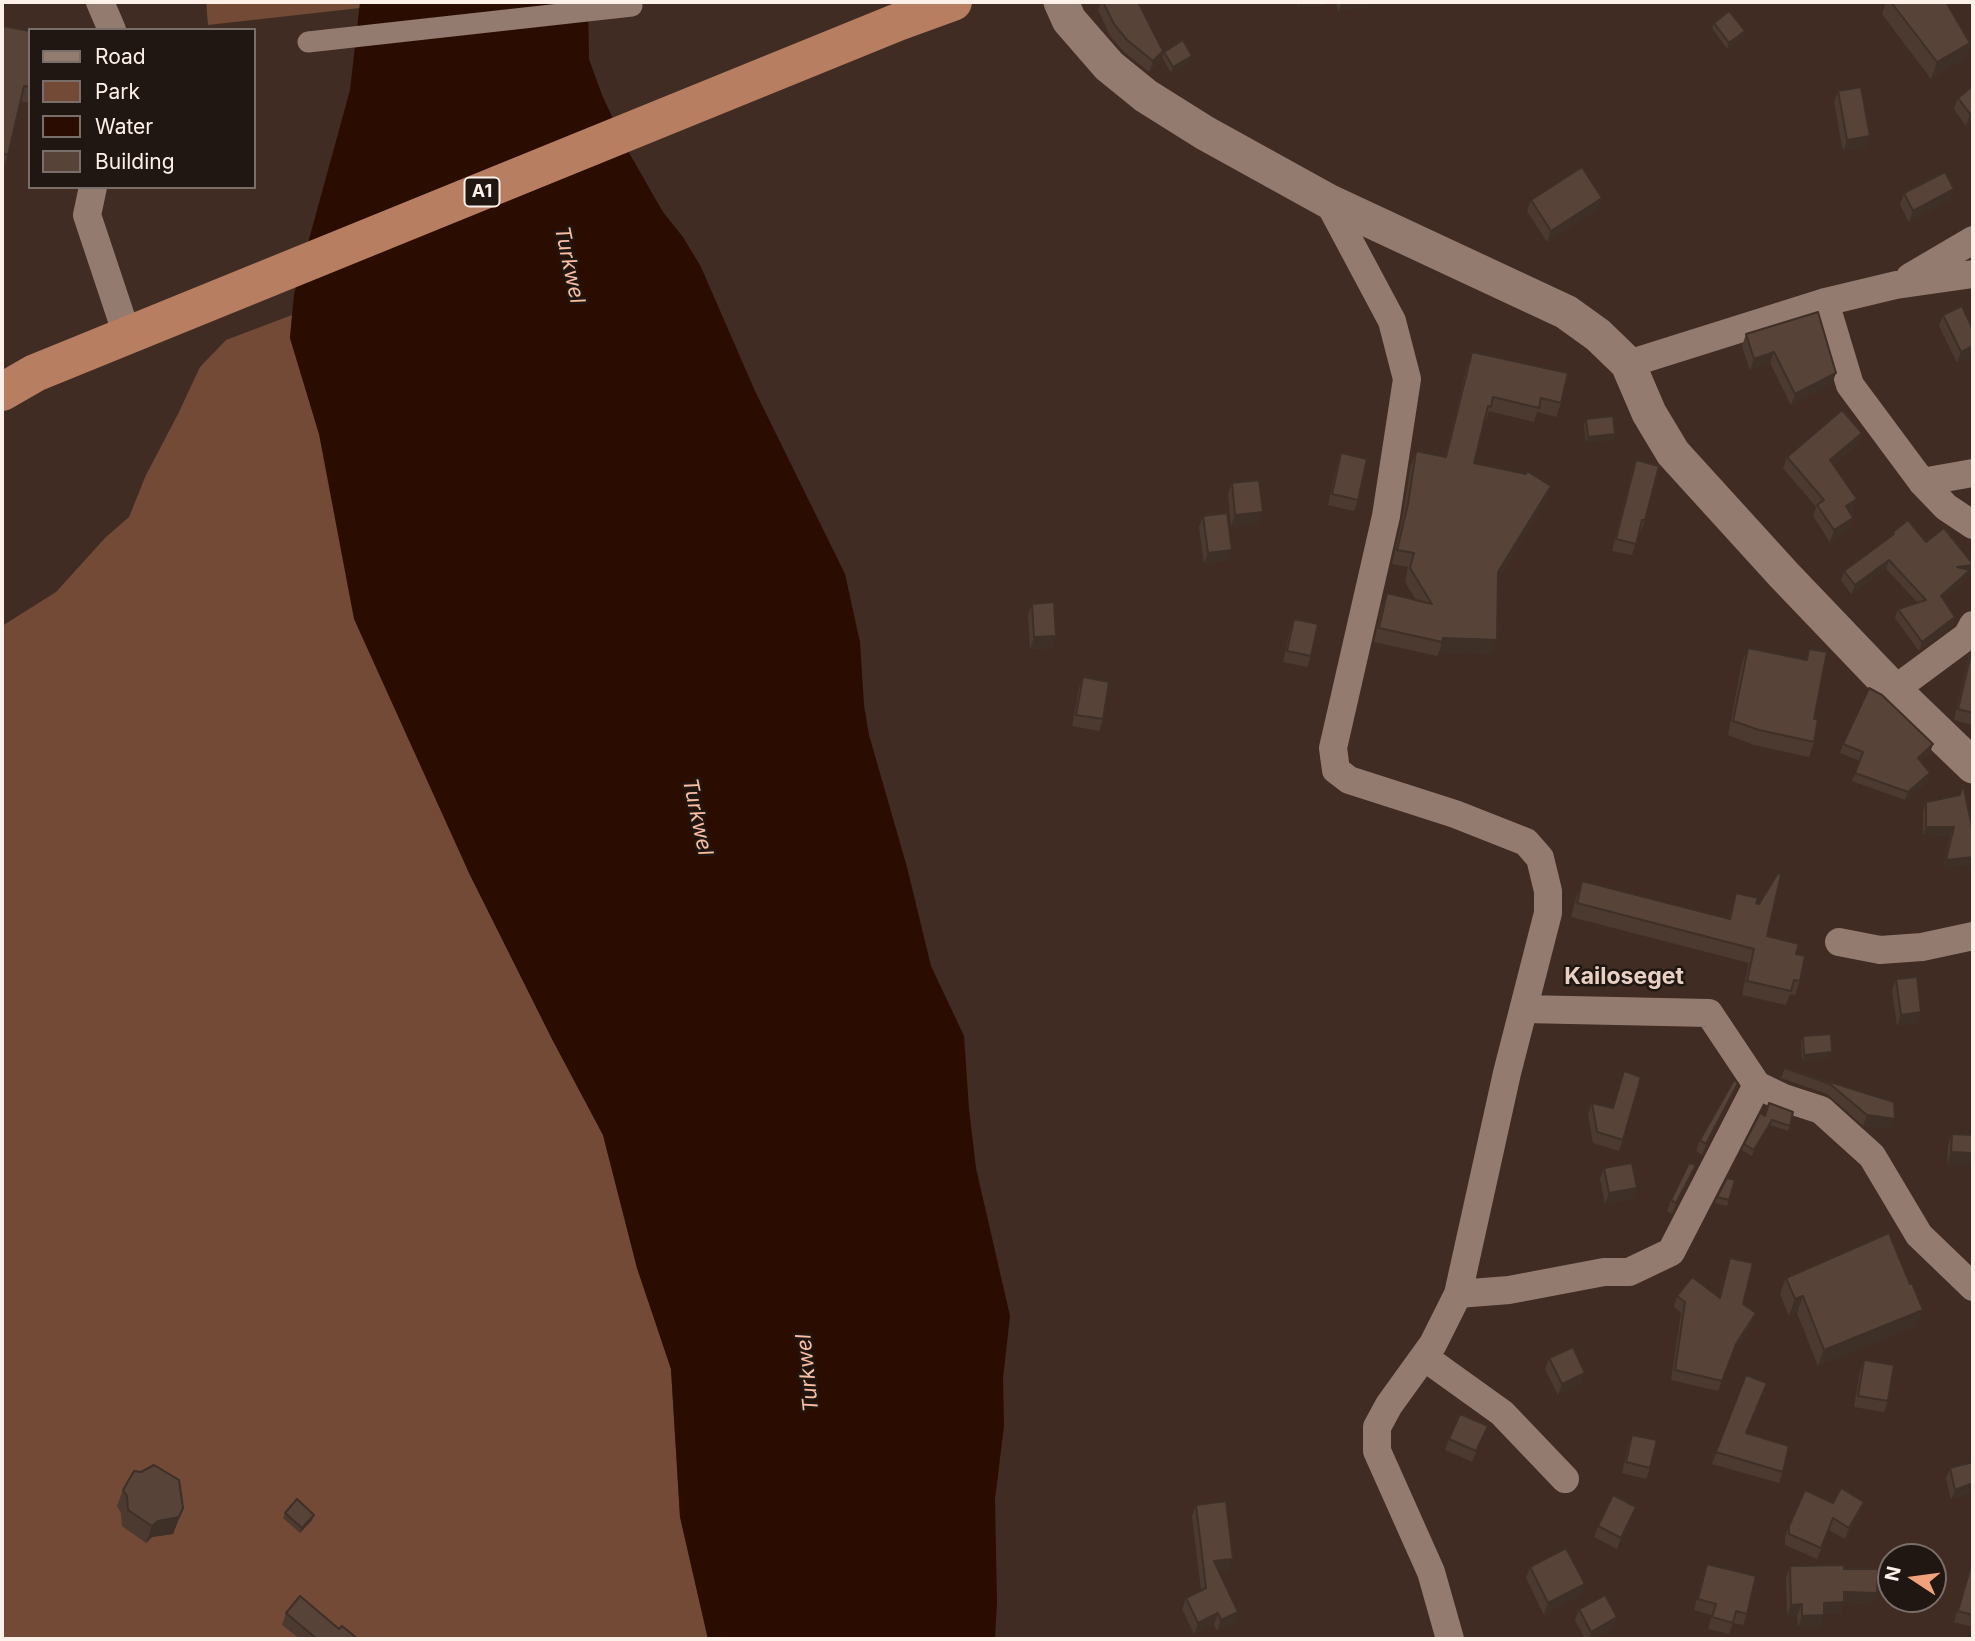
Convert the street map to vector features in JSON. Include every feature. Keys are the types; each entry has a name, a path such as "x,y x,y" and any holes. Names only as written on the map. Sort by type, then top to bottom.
{"highway":[{"name":"A1","path":"2,391 35,373 953,2"}],"street":[{"path":"100,2 111,28"},
{"path":"1061,2 1069,20 1109,66 1146,96 1205,133 1328,201 1566,312 1598,335 1628,364 1649,413 1673,453 1894,690 1973,766"},
{"path":"308,42 632,6"},
{"path":"93,189 87,215 128,335"},
{"path":"1328,201 1392,321 1407,379 1386,516 1333,748 1336,770 1349,780 1455,814 1526,842 1540,858 1547,883 1548,913 1507,1073 1458,1294 1424,1357 1389,1405 1377,1427 1377,1451 1431,1572 1450,1639"},
{"path":"1896,285 1973,240"},
{"path":"1628,364 1825,302 1896,285 1973,274"},
{"path":"1825,302 1850,385 1922,482 1960,509 1973,525"},
{"path":"1922,482 1973,472"},
{"path":"1894,690 1967,636 1973,625"},
{"path":"1839,942 1880,950 1922,947 1973,936"},
{"path":"1524,1009 1709,1013 1756,1085 1821,1110 1872,1157 1919,1235 1973,1287"},
{"path":"1458,1294 1508,1290 1604,1272 1629,1272 1671,1252 1756,1085"},
{"path":"1424,1357 1502,1413 1565,1479"}],"green space":[{"path":"206,2 360,2 360,8 208,25"},
{"path":"292,315 290,338 319,434 469,873 603,1135 637,1268 671,1369 680,1517 708,1639 2,1639 2,626 56,592 105,538 129,517 146,475 200,367 226,340"}],"water":[{"name":"Turkwel","path":"360,2 588,2 589,59 602,95 628,151 663,212 683,237 701,267 755,391 845,574 860,642 869,735 907,867 931,966 964,1036 976,1168 1010,1316 1003,1378 1004,1426 995,1499 995,1639 708,1639 680,1517 671,1369 637,1268 603,1135 469,873 354,619 319,434 290,338 294,294 350,90"}],"building":[{"path":"1103,2 1138,2 1163,51 1153,61 1127,40 1114,24"},
{"path":"1891,2 1946,2 1970,43 1937,62"},
{"path":"1729,11 1745,31 1729,43 1714,23"},
{"path":"2,26 28,31 28,87 24,86 8,155 2,153"},
{"path":"1183,40 1192,56 1173,67 1164,52"},
{"path":"1973,86 1973,112 1970,114 1958,98"},
{"path":"1861,87 1870,136 1847,140 1838,91"},
{"path":"1582,167 1602,198 1551,231 1531,200"},
{"path":"1945,172 1954,189 1913,211 1904,193"},
{"path":"1962,306 1973,330 1973,346 1961,352 1943,315"},
{"path":"1818,312 1836,373 1795,394 1774,352 1754,359 1746,334"},
{"path":"1472,352 1568,373 1561,403 1541,398 1539,408 1493,397 1491,407 1488,406 1474,463 1526,474 1527,471 1551,486 1498,572 1497,640 1443,638 1442,642 1379,628 1387,593 1432,604 1410,568 1414,553 1397,550 1408,504 1416,451 1446,457"},
{"path":"1842,410 1862,433 1830,460 1857,499 1846,506 1853,518 1834,530 1817,505 1824,500 1787,457"},
{"path":"1613,416 1615,434 1588,437 1586,419"},
{"path":"1341,453 1367,459 1358,500 1332,494"},
{"path":"1636,460 1659,466 1636,544 1616,539"},
{"path":"1259,480 1263,512 1235,515 1232,483"},
{"path":"1227,513 1232,550 1208,553 1203,516"},
{"path":"1908,520 1926,542 1944,528 1973,564 1957,567 1970,570 1941,596 1955,617 1922,642 1898,609 1926,600 1889,560 1855,585 1844,571 1894,534 1893,532"},
{"path":"1054,602 1056,636 1034,637 1032,604"},
{"path":"1294,619 1318,624 1311,656 1287,651"},
{"path":"1973,645 1973,713 1958,709"},
{"path":"1748,648 1807,660 1809,649 1827,652 1814,719 1818,719 1814,742 1759,730 1733,721"},
{"path":"1083,677 1109,682 1103,719 1076,715"},
{"path":"1869,688 1882,695 1933,744 1918,758 1930,773 1908,792 1855,773 1863,752 1843,744"},
{"path":"1963,784 1973,832 1973,857 1946,860 1954,827 1926,827 1926,802 1960,795"},
{"path":"1778,873 1781,875 1767,936 1799,944 1796,954 1805,956 1800,981 1794,980 1791,991 1747,981 1754,949 1577,903 1582,881 1730,919 1736,893 1758,898 1756,903 1759,904"},
{"path":"1917,977 1921,1012 1901,1015 1896,979"},
{"path":"1831,1034 1832,1052 1804,1055 1803,1036"},
{"path":"1785,1068 1894,1102 1895,1119 1867,1115 1830,1084"},
{"path":"1624,1071 1641,1077 1623,1140 1597,1132 1592,1103 1613,1108"},
{"path":"1734,1080 1738,1083 1706,1144 1700,1140"},
{"path":"1769,1103 1793,1112 1790,1126 1772,1120 1754,1150 1744,1144 1760,1113 1765,1116"},
{"path":"1952,1134 1973,1135 1973,1153 1951,1152"},
{"path":"1632,1163 1637,1188 1609,1193 1604,1168"},
{"path":"1689,1163 1696,1165 1676,1203 1671,1200"},
{"path":"1727,1178 1735,1180 1729,1200 1717,1197"},
{"path":"1889,1233 1923,1310 1824,1350 1803,1296 1795,1299 1786,1278"},
{"path":"1730,1258 1753,1263 1743,1304 1756,1313 1736,1344 1722,1381 1675,1370 1685,1302 1677,1296 1692,1277 1720,1298"},
{"path":"1573,1347 1585,1373 1562,1384 1549,1358"},
{"path":"1864,1360 1894,1365 1888,1401 1858,1396"},
{"path":"1746,1375 1767,1383 1746,1433 1789,1446 1783,1472 1716,1452"},
{"path":"1460,1414 1488,1426 1476,1451 1449,1439"},
{"path":"1632,1435 1657,1440 1650,1468 1626,1462"},
{"path":"1973,1462 1973,1483 1955,1490 1950,1468"},
{"path":"154,1465 179,1480 183,1508 179,1517 158,1521 152,1526 128,1510 127,1496 123,1490 134,1471 141,1472"},
{"path":"1841,1488 1864,1502 1849,1528 1833,1518 1821,1548 1789,1534 1789,1526 1805,1490 1833,1503"},
{"path":"1613,1495 1636,1507 1621,1538 1598,1526"},
{"path":"297,1499 314,1515 302,1528 285,1513"},
{"path":"1226,1501 1233,1559 1214,1561 1238,1612 1221,1620 1218,1613 1198,1623 1186,1598 1206,1588 1196,1505"},
{"path":"1566,1548 1585,1584 1548,1603 1530,1567"},
{"path":"1707,1564 1756,1576 1747,1614 1736,1611 1733,1623 1712,1617 1716,1604 1698,1599"},
{"path":"1844,1565 1844,1569 1877,1569 1877,1593 1844,1592 1844,1602 1824,1603 1824,1615 1802,1616 1802,1604 1791,1605 1790,1566"},
{"path":"1973,1566 1973,1615 1958,1611"},
{"path":"1605,1595 1617,1617 1591,1632 1579,1609"},
{"path":"300,1596 339,1629 342,1626 358,1639 317,1639 286,1613"}],"district":[{"name":"Kailoseget","path":"1624,977"}]}
